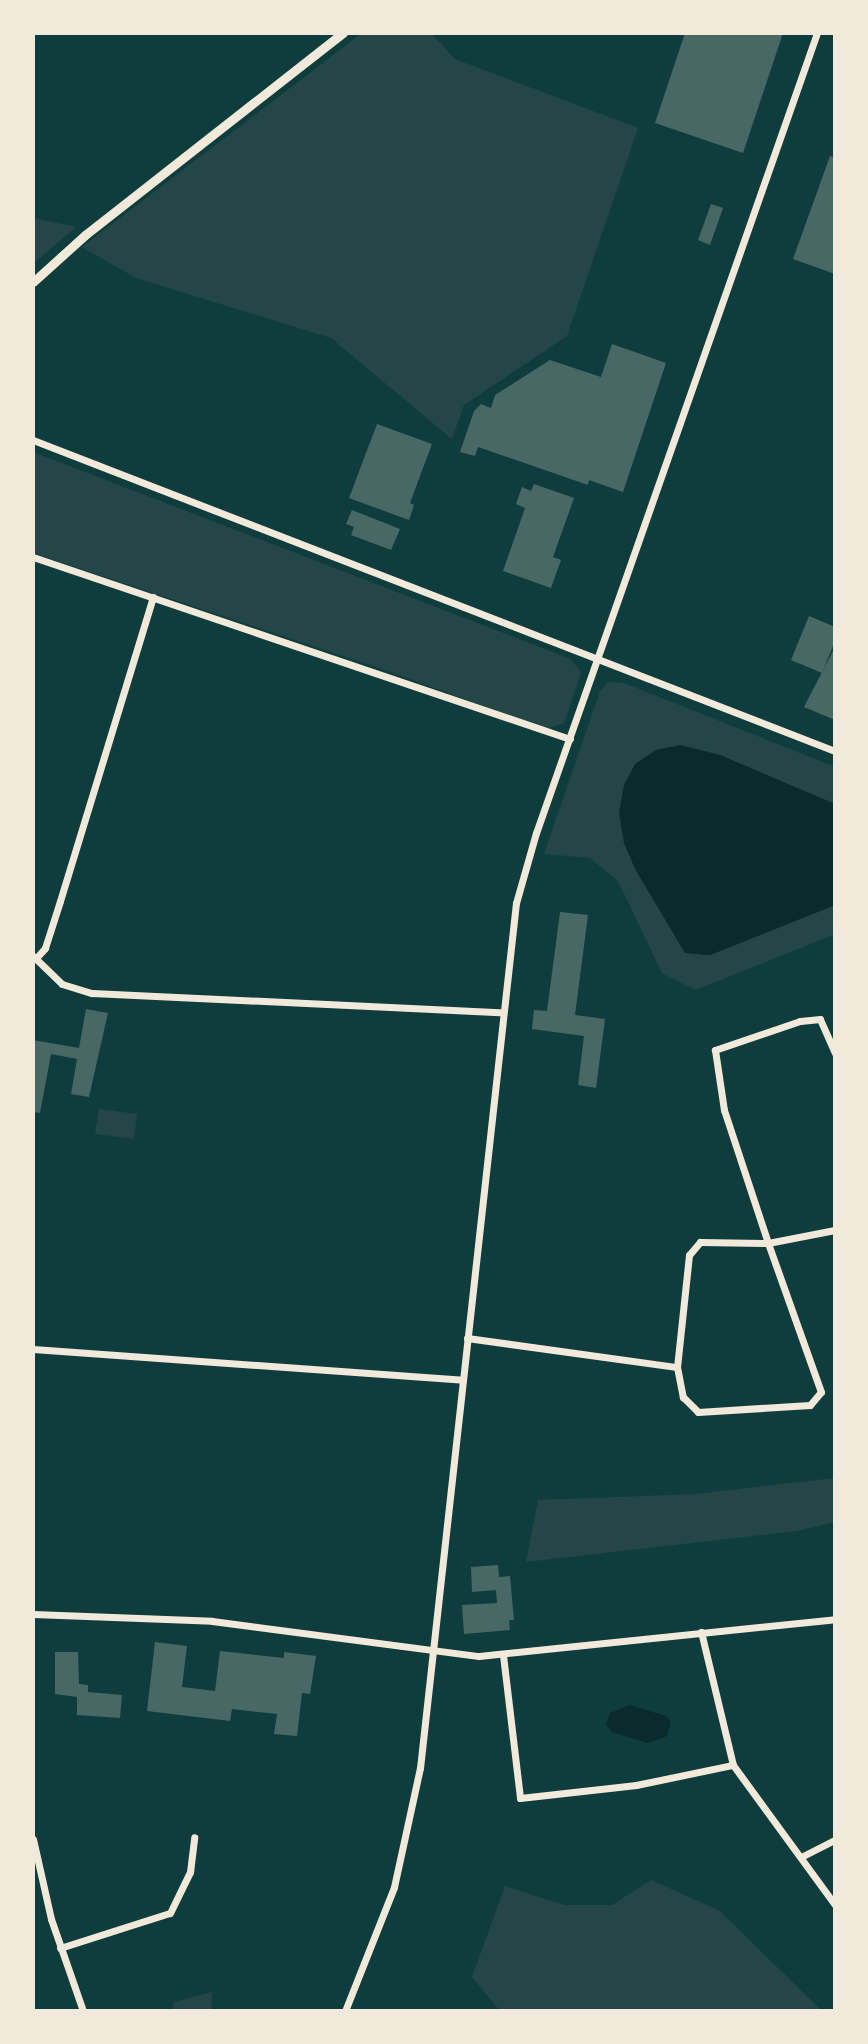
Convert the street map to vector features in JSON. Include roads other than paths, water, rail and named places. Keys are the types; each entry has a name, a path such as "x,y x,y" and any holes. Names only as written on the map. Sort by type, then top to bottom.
{"street":[{"path":"33,282 85,235 343,33"},
{"path":"345,2011 384,1918 405,1847 434,1653 500,1012 516,903 570,739 817,33"},
{"path":"33,440 835,751"},
{"path":"33,557 570,739"},
{"path":"153,597 61,901 45,948 35,957 62,984 92,993 500,1012"},
{"path":"835,1053 820,1019 800,1021 715,1050 724,1110 768,1243 821,1392 810,1405 698,1412 683,1397 677,1367 689,1255 700,1242 768,1243 835,1230"},
{"path":"467,1338 677,1367"},
{"path":"33,1349 463,1380"},
{"path":"33,1614 224,1622 434,1653 503,1655 835,1619"},
{"path":"701,1632 733,1765 835,1905"},
{"path":"503,1655 520,1798 636,1784 733,1765"},
{"path":"60,1948 170,1913 187,1881 194,1837"},
{"path":"33,1839 60,1948 83,2011"},
{"path":"801,1857 835,1840"}]}
